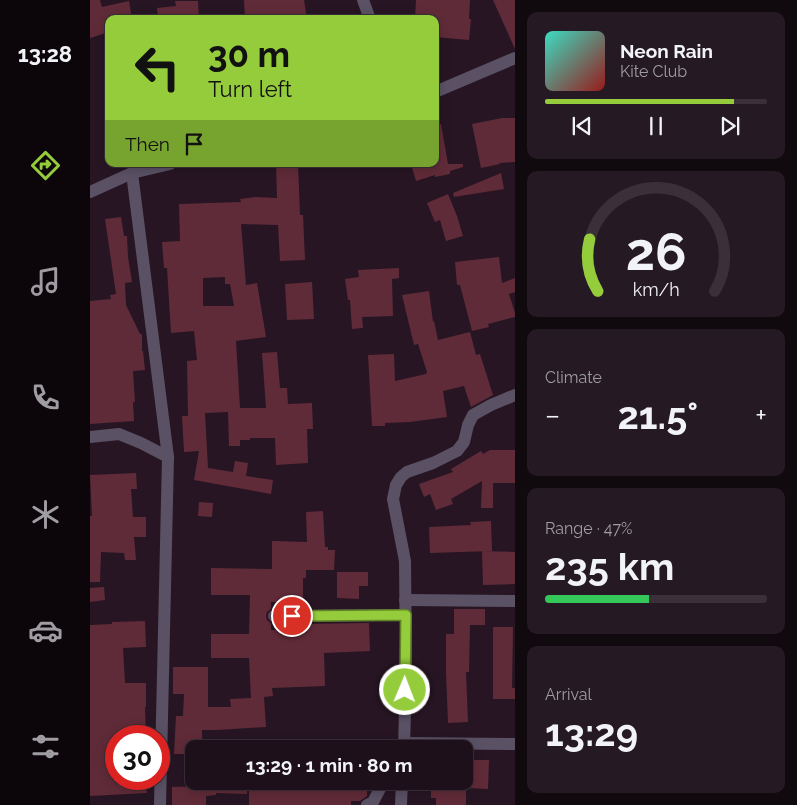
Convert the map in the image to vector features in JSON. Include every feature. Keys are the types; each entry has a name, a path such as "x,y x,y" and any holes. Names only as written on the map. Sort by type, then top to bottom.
{"street":[{"path":"364,0 369,15"},
{"path":"439,90 514,58"},
{"path":"90,192 132,173 157,167"},
{"path":"132,173 168,457 160,805"},
{"path":"403,740 406,600 404,561 392,500 396,485 401,477 408,472 433,463 457,451 464,442 468,424 473,415 514,395"},
{"path":"90,437 118,434 141,442 168,457"},
{"path":"406,600 514,601"},
{"path":"274,616 406,615"},
{"path":"473,745 514,744"},
{"path":"367,805 373,802 379,790"},
{"path":"401,805 402,790"}],"building":[{"path":"90,0 100,0 102,7 129,1 131,15 105,15 105,33 90,38"},
{"path":"244,0 304,0 306,15 245,15"},
{"path":"416,0 470,0 469,40 439,37 439,15 415,15"},
{"path":"493,0 515,0 515,49"},
{"path":"175,1 198,1 199,15 158,15 157,8 176,6"},
{"path":"502,118 515,118 515,162 499,163 481,168 472,124"},
{"path":"439,124 441,124 448,164 463,164 463,167 450,171 450,174 435,177 435,175 416,181 412,167 439,167"},
{"path":"276,167 298,167 300,215 303,215 305,260 280,261 278,225 241,224 246,285 257,283 266,337 236,341 240,408 266,408 262,353 277,352 280,388 287,388 288,404 312,403 313,429 307,429 308,463 276,465 275,438 250,438 250,440 240,440 240,446 229,446 228,412 205,413 208,468 233,472 235,461 248,463 246,476 273,480 271,494 194,480 199,451 184,452 182,416 188,416 187,361 197,360 194,331 171,333 167,268 164,268 162,242 180,241 179,204 241,202 240,199 255,197 277,198","holes":["225,277 225,284 230,284 234,306 203,306 203,278"]},
{"path":"501,173 504,189 454,197 453,193"},
{"path":"448,194 463,236 446,241 440,220 435,222 427,203"},
{"path":"121,217 124,236 127,236 132,282 125,283 126,305 140,334 142,334 145,370 133,371 134,421 90,424 90,301 111,299 110,295 116,294 105,219"},
{"path":"499,257 502,283 515,278 515,292 509,294 515,317 488,324 489,327 472,331 460,285 457,285 455,262"},
{"path":"399,268 399,278 392,279 393,316 362,317 363,328 352,329 350,300 348,300 345,279 359,277 358,270"},
{"path":"312,282 314,319 287,320 285,284"},
{"path":"429,291 433,322 438,340 470,332 476,355 480,354 493,395 471,407 464,386 443,391 447,417 385,423 385,426 372,426 368,355 394,354 395,381 426,374 418,344 414,345 402,295"},
{"path":"490,450 515,450 515,483 493,483 493,508 481,508 482,481 451,499 453,504 436,510 430,494 424,497 419,484 453,472 451,469 481,451 483,454"},
{"path":"136,473 137,489 131,489 133,517 146,517 146,537 134,537 136,560 125,560 124,553 101,552 100,582 90,582 90,516 92,516 90,475"},
{"path":"199,502 213,503 212,517 198,516"},
{"path":"323,511 325,547 328,547 328,550 335,550 334,570 306,570 306,578 303,578 303,602 271,602 271,609 267,612 266,616 267,620 271,623 271,630 300,630 300,624 369,623 370,651 324,653 325,686 272,688 273,696 264,697 266,727 202,730 202,740 185,740 185,754 174,754 176,716 183,716 184,694 173,694 173,667 208,667 208,707 231,707 230,699 251,698 249,658 211,658 211,634 249,634 250,595 211,595 211,568 272,569 272,541 307,542 306,512"},
{"path":"491,521 492,551 430,553 429,527 471,525 470,522"},
{"path":"482,551 515,552 515,584 483,585"},
{"path":"337,572 368,572 368,586 359,586 359,599 337,598"},
{"path":"104,587 105,600 90,602 90,588"},
{"path":"454,609 485,609 485,625 470,625 469,672 466,672 468,722 448,723 446,634 454,634"},
{"path":"145,621 146,647 123,648 125,683 146,683 146,725 105,725 105,790 147,790 147,793 90,796 90,625 112,624 112,622"},
{"path":"493,627 513,627 512,688 515,688 515,699 493,699"},
{"path":"473,760 489,760 488,789 473,788"},
{"path":"172,787 185,787 185,790 247,790 247,794 216,793 216,795 206,796 206,805 172,805"},
{"path":"367,790 367,796 360,801 351,801 351,805 249,805 249,791"},
{"path":"431,790 466,790 466,805 436,805 436,798 431,798"}],"route":[{"path":"292,616 406,615 405,690"}]}
